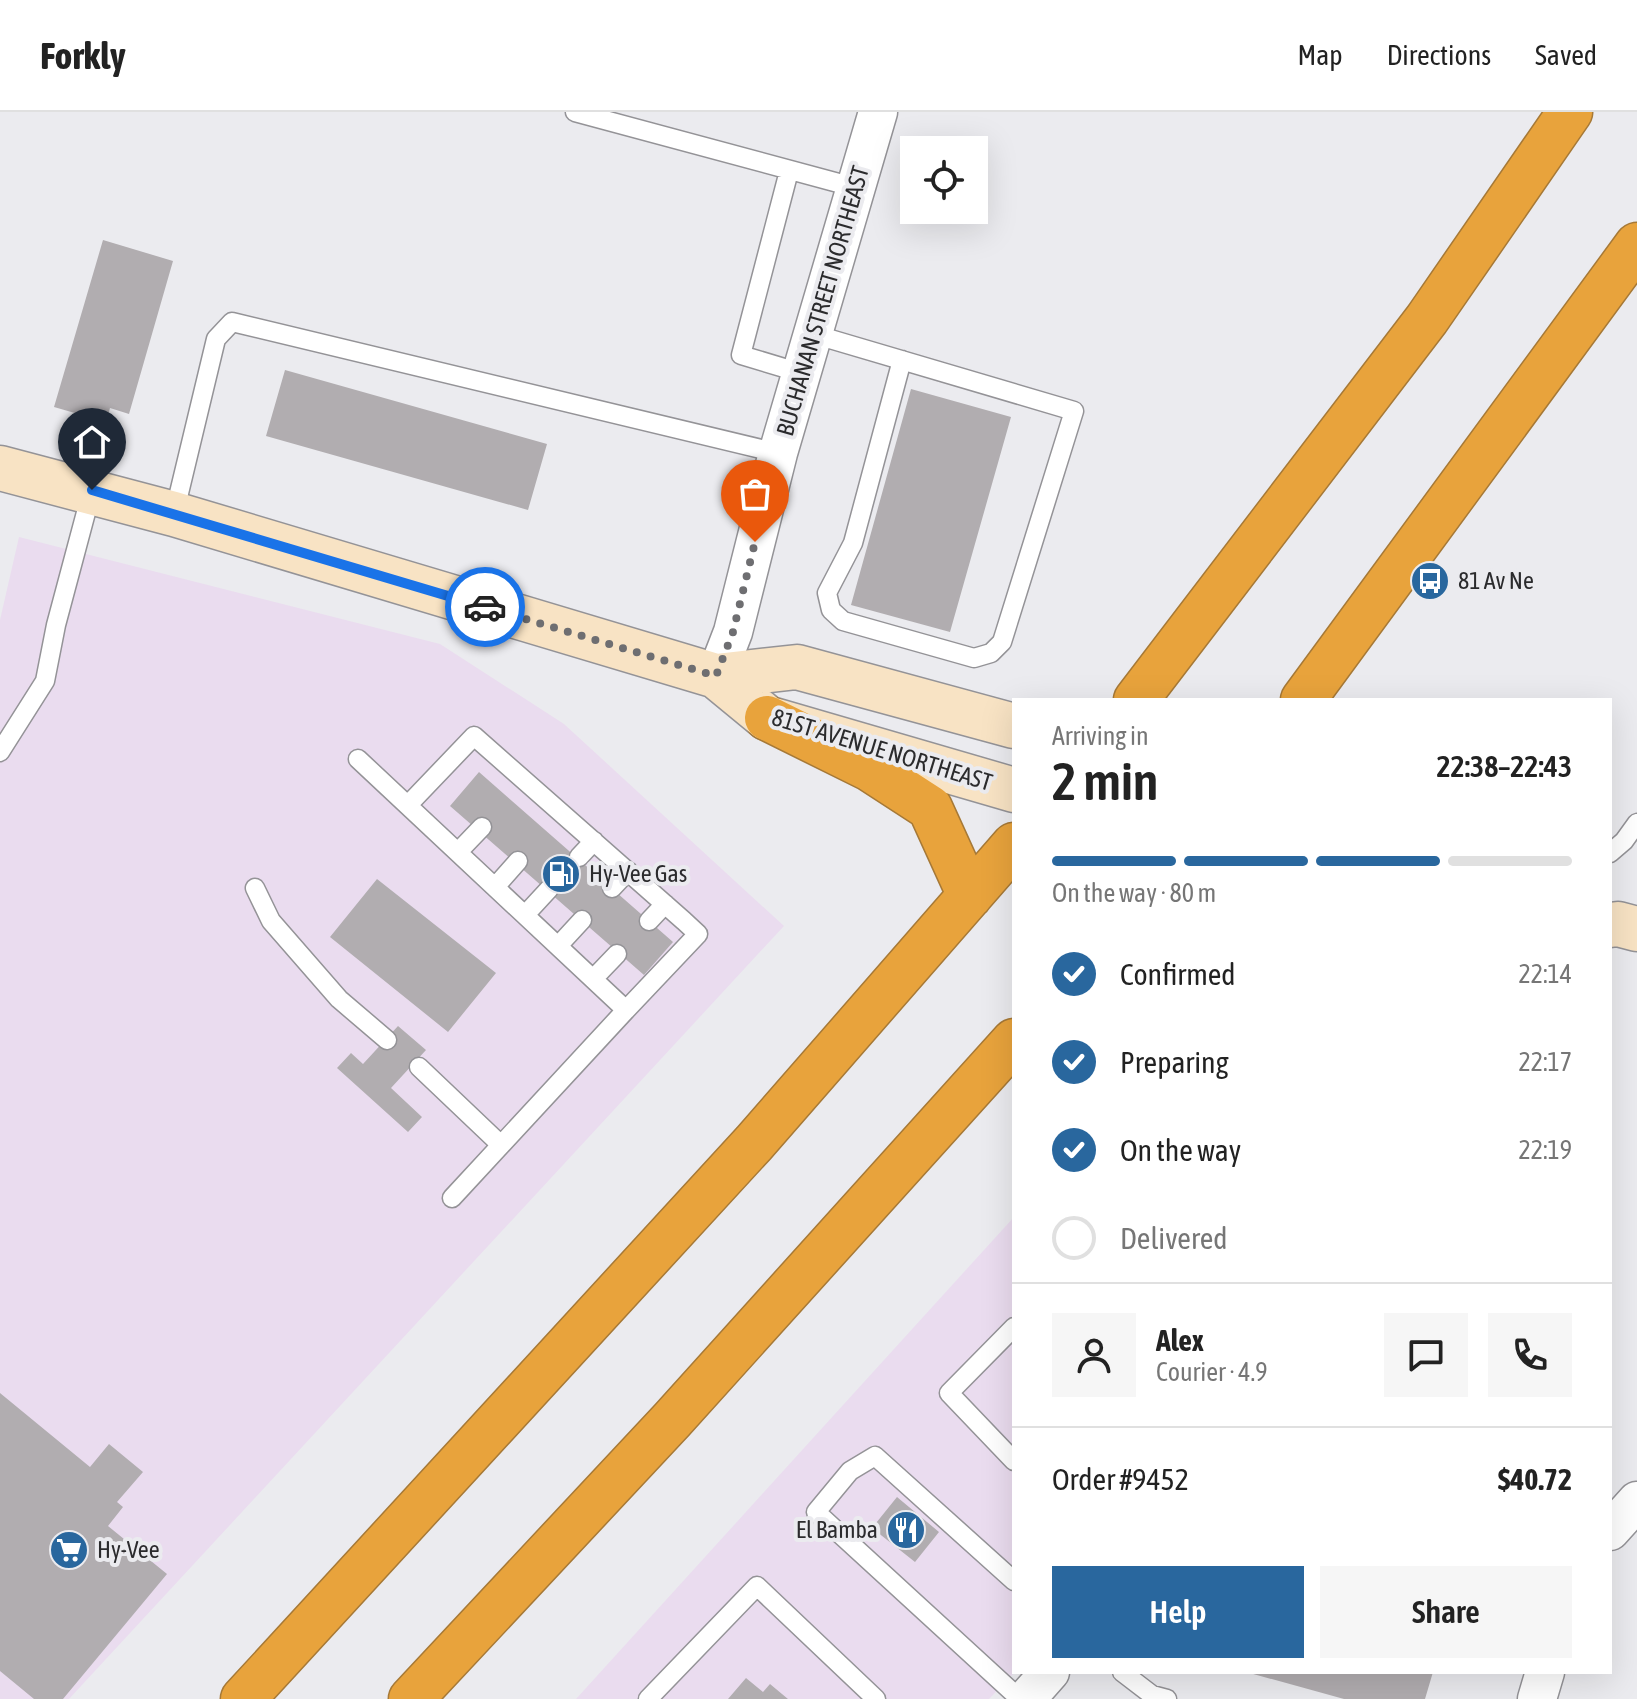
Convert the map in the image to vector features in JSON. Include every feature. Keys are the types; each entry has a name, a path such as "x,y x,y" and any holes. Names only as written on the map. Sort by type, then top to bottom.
{"highway":[{"path":"1138,698 1427,319 1570,112"},
{"path":"1304,698 1637,245"},
{"path":"767,718 870,769 930,808 970,896"},
{"path":"243,1699 754,1143 1012,847"},
{"path":"428,1693 1012,1043"}],"street":[{"name":"BUCHANAN STREET NORTHEAST","path":"716,676 733,632 778,453 878,112"},
{"name":"81ST AVENUE NORTHEAST","path":"0,468 92,490 716,676 767,718 1012,789"},
{"name":"81ST AVENUE NORTHEAST","path":"716,676 797,667 1012,725"},
{"path":"1612,1529 1637,1501"},
{"path":"1023,1699 1048,1674"},
{"path":"1537,1699 1544,1674"}],"lane":[{"path":"575,112 857,188"},
{"path":"789,171 741,355 801,373"},
{"path":"174,514 216,339 232,322 778,453"},
{"path":"813,334 902,360 1074,411 1002,642 991,653 974,658 843,621 831,610 827,593 853,543 902,360"},
{"path":"0,752 45,681 56,625 92,490"},
{"path":"408,805 474,736 698,934 452,1198"},
{"path":"358,759 626,1010"},
{"path":"512,795 525,780"},
{"path":"548,829 562,814"},
{"path":"1612,851 1637,823"},
{"path":"458,852 482,827"},
{"path":"579,857 594,841"},
{"path":"495,887 518,861"},
{"path":"612,888 628,871"},
{"path":"255,888 271,921 339,999 387,1040"},
{"path":"525,915 549,889"},
{"path":"649,921 665,904"},
{"path":"558,946 582,920"},
{"path":"593,979 617,954"},
{"path":"419,1067 501,1145"},
{"path":"1012,1329 949,1393 1012,1459"},
{"path":"1012,1579 875,1456 850,1471 816,1512 1023,1699"},
{"path":"648,1699 757,1586 876,1699"},
{"path":"1125,1674 1152,1695 1167,1699"}],"shaded area":[{"path":"19,537 440,644 564,724 784,926 69,1699 0,1699 0,620"},
{"path":"1012,1219 1013,1674 989,1699 576,1699"}],"building":[{"path":"103,240 173,261 129,414 110,408 106,422 54,407"},
{"path":"285,370 547,444 528,510 266,436"},
{"path":"911,389 1011,417 950,632 851,605"},
{"name":"Hy-Vee Gas","path":"479,772 673,942 644,975 450,806"},
{"path":"377,879 496,973 448,1032 330,937"},
{"path":"398,1026 426,1050 391,1088 422,1117 408,1132 337,1068 351,1053 363,1064"},
{"name":"Hy-Vee","path":"0,1393 90,1467 109,1444 143,1472 117,1502 123,1507 108,1526 167,1574 63,1699 34,1699 0,1671"},
{"name":"El Bamba","path":"897,1497 939,1532 915,1562 872,1528"},
{"path":"1253,1674 1432,1674 1425,1699 1344,1699"},
{"path":"746,1678 763,1692 770,1684 788,1699 728,1699"}],"way so far":[{"path":"485,607 716,676 733,632 755,542"}],"place":[{"name":"81 Av Ne","path":"1430,581"},
{"name":"Hy-Vee Gas","path":"561,874"},
{"name":"El Bamba","path":"906,1530"},
{"name":"Hy-Vee","path":"69,1550"}],"route":[{"path":"92,490 485,607"}]}
